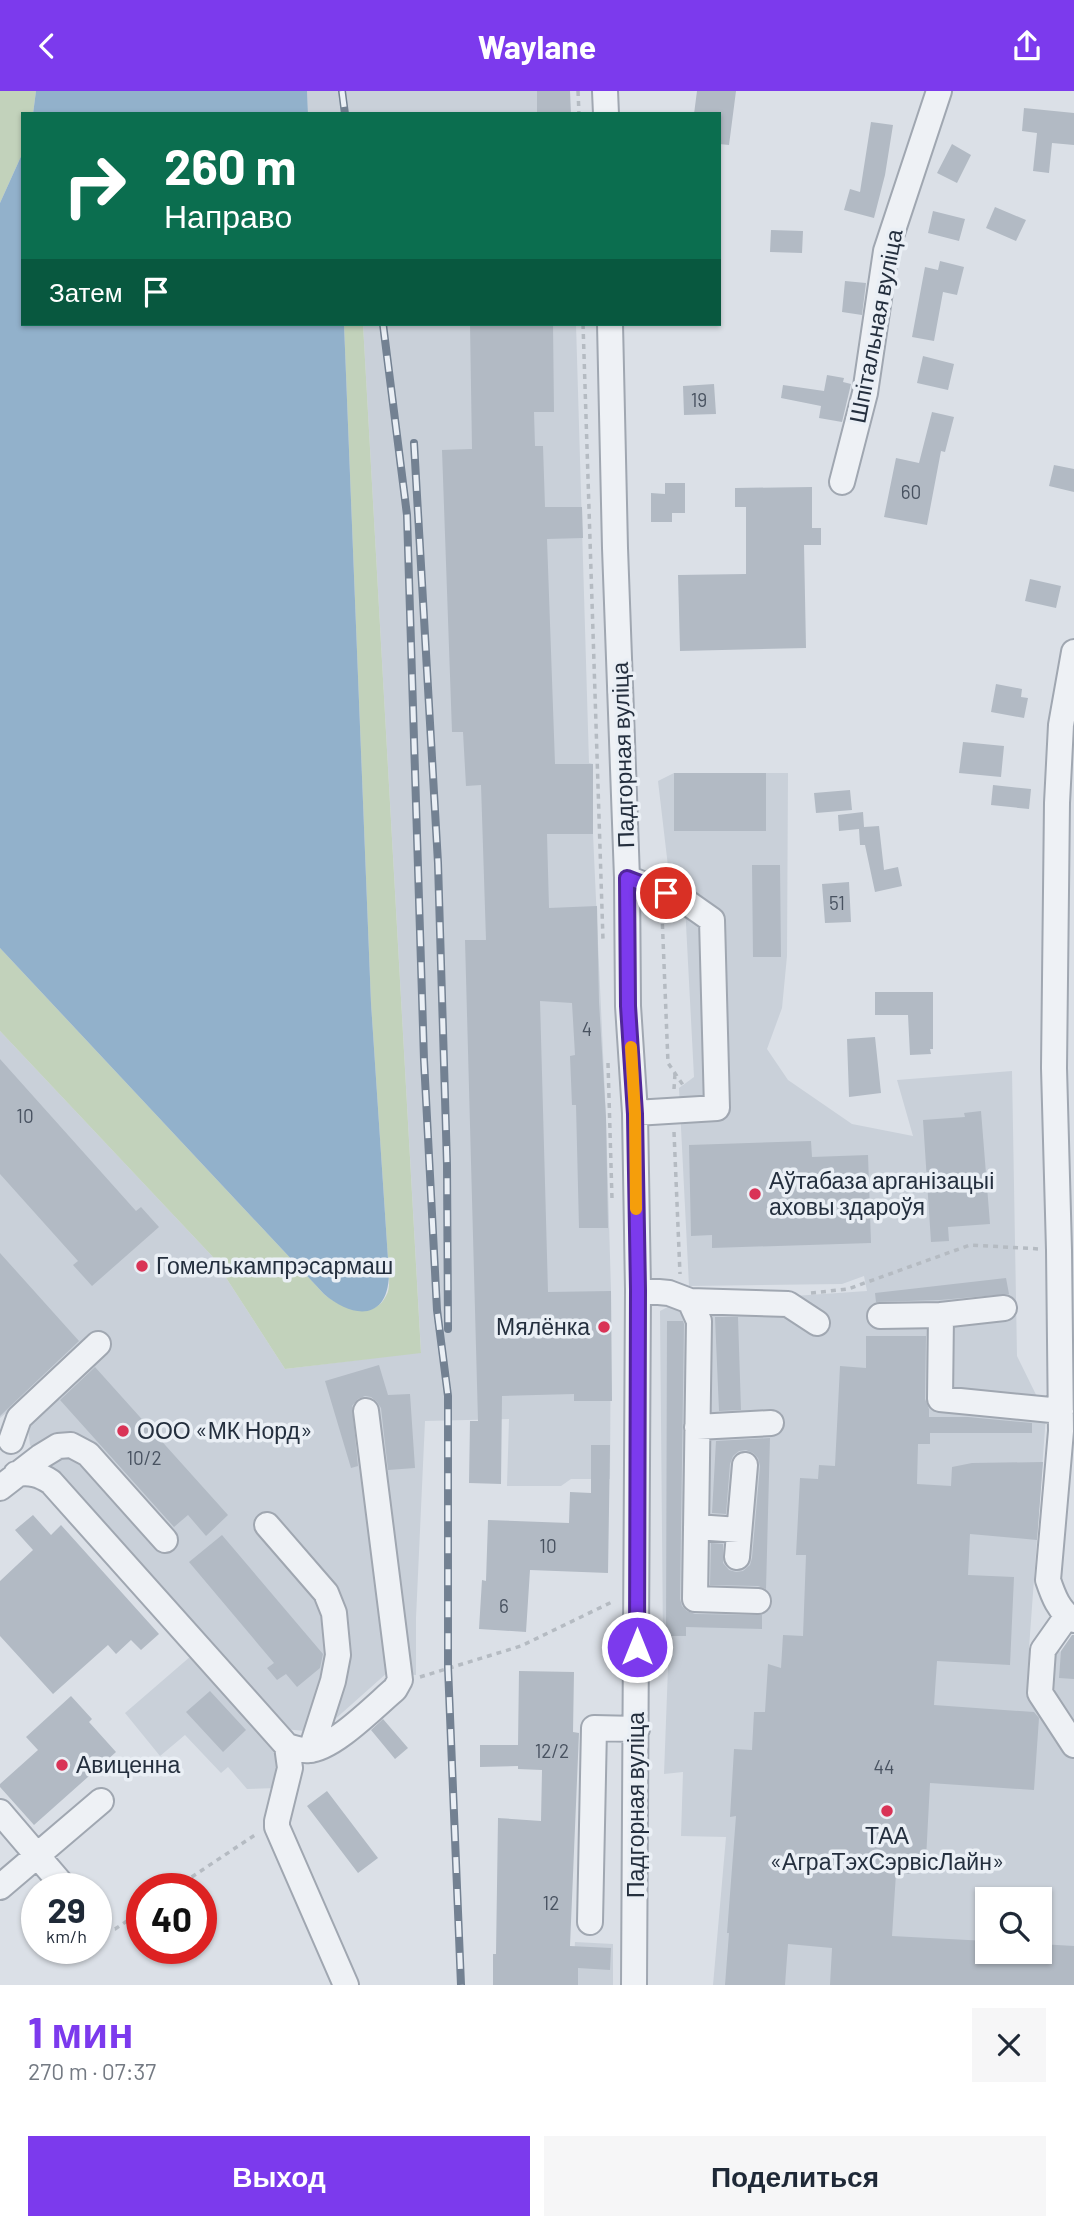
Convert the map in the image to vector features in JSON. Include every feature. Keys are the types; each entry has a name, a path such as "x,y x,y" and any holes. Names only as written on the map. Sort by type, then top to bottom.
{"street":[{"path":"605,91 606,112"},
{"name":"Шпітальная вуліца","path":"842,481 865,393 886,251 939,91"},
{"name":"Падгорная вуліца","path":"610,326 627,878 628,1006 635,1114 638,1290 634,1985"},
{"path":"1074,652 1065,802 1064,1068 1059,1250 1067,1326 1065,1425 1048,1580 1054,1598 1070,1618 1043,1650 1040,1693 1074,1745"},
{"path":"627,878 685,901 712,920 717,1108 635,1114"},
{"path":"638,1290 669,1293 686,1290 788,1304 817,1323"},
{"path":"686,1290 699,1321 695,1599 758,1601"},
{"path":"880,1316 941,1315 1004,1308"},
{"path":"941,1315 940,1399 1065,1425"},
{"path":"8,1481 18,1461 5,1435 19,1418 98,1345"},
{"path":"299,1748 331,1742 400,1683 366,1411"},
{"path":"697,1427 771,1423"},
{"path":"8,1481 58,1446 71,1445 88,1454 165,1540"},
{"path":"737,1557 745,1465"},
{"path":"8,1481 35,1474 51,1482 299,1748"},
{"path":"267,1525 326,1593 334,1613 338,1655 333,1681 290,1768 277,1828 346,1985"},
{"path":"696,1527 739,1530"},
{"path":"590,1922 594,1728 637,1729"},
{"path":"0,1887 101,1801"},
{"path":"0,1812 52,1873"}],"path":[{"path":"578,91 579,112"},
{"path":"583,326 604,943"},
{"path":"662,902 668,1063 683,1085"},
{"path":"607,1051 612,1200"},
{"path":"675,1074 673,1111 678,1267 686,1290"},
{"path":"800,1293 848,1289 970,1245 1059,1250"},
{"path":"400,1683 522,1646 616,1600 616,1613"},
{"path":"197,1873 254,1835 277,1828"}],"shaded area":[{"path":"307,91 569,91 569,112 308,112"},
{"path":"363,326 576,326 589,763 593,764 593,834 606,1118 611,1291 610,1479 571,1479 561,1486 507,1486 509,1419 425,1421 416,1675 388,1672 333,1721 305,1731 284,1729 30,1445 28,1428 11,1409 0,1418 0,1031 212,1256 285,1369 421,1352"},
{"path":"674,773 788,773 787,956 782,1008 767,1049 788,1080 852,1124 913,1136 897,1080 1012,1071 1017,1356 1046,1415 1029,1648 1074,1653 1074,1985 713,1985 726,1837 681,1836 683,1772 664,1774 669,1641 663,1641 660,1311 689,1296 794,1296 867,1291 864,1276 842,1284 689,1286 679,1088 694,1077 684,886 669,875 658,781"},
{"path":"191,1656 275,1750 277,1788 247,1789 228,1767 221,1773 185,1735 160,1756 125,1713"},
{"path":"575,1942 613,1944 613,1985 493,1985 493,1954 574,1956"}],"green space":[{"path":"0,91 36,91 33,112 21,112 21,156 0,203"},
{"path":"344,326 363,326 421,1353 285,1369 212,1256 0,1031 0,948 324,1294 356,1310 373,1308 380,1304 389,1285 371,1003"}],"water":[{"path":"36,91 307,91 308,112 33,112"},
{"path":"21,156 21,326 344,326 371,1003 389,1274 387,1289 376,1308 357,1311 346,1308 324,1294 0,948 0,203"}],"building":[{"path":"537,91 570,91 571,112 537,112"},
{"path":"697,91 736,91 729,145 721,144 721,112 694,112"},
{"path":"1024,108 1074,113 1074,145 1052,143 1049,173 1033,171 1037,133 1022,131"},
{"path":"871,122 893,125 885,175 874,218 844,210 850,189 860,192"},
{"path":"952,144 971,155 957,183 937,173"},
{"path":"995,207 1026,220 1016,241 986,228"},
{"path":"933,211 965,219 959,241 928,233"},
{"path":"771,230 803,231 802,253 770,252"},
{"path":"940,261 964,267 957,295 943,292 934,341 912,337 925,267 938,270"},
{"path":"845,281 866,283 862,315 842,312"},
{"path":"470,326 553,326 554,412 534,412 535,446 543,446 545,507 582,507 583,538 547,539 555,764 593,764 593,834 547,834 549,908 597,906 608,1228 579,1228 576,1105 572,1105 570,1056 575,1055 572,1003 540,1001 548,1292 611,1291 612,1401 574,1401 574,1394 502,1396 501,1484 469,1483 470,1421 478,1421 465,940 486,940 481,785 466,786 463,732 452,732 442,450 472,449"},
{"path":"923,356 954,364 948,390 917,383"},
{"path":"827,375 844,378 843,382 851,384 842,422 819,418 821,406 781,398 783,385 824,391"},
{"path":"714,384 716,414 684,415 683,386"},
{"path":"932,412 954,417 945,452 941,451 927,525 884,517 896,458 919,463"},
{"path":"1054,465 1074,469 1074,492 1049,486"},
{"path":"665,483 685,483 685,513 672,513 672,522 651,522 651,493 665,494"},
{"path":"812,487 812,528 821,528 821,545 804,545 806,648 680,651 678,575 746,574 746,507 735,507 735,488"},
{"path":"1030,579 1061,586 1056,608 1025,601"},
{"path":"996,684 1022,689 1021,697 1028,698 1024,718 991,712"},
{"path":"963,742 1004,746 1001,777 959,773"},
{"path":"674,773 766,773 766,831 674,831"},
{"path":"993,785 1031,789 1029,809 991,805"},
{"path":"850,790 852,810 816,813 814,793"},
{"path":"863,812 864,827 879,826 884,870 898,867 902,886 875,892 865,845 860,845 859,829 839,831 838,815"},
{"path":"752,865 780,865 781,957 753,957"},
{"path":"849,882 851,922 825,923 822,884"},
{"path":"875,992 933,992 931,1054 910,1055 908,1015 875,1015"},
{"path":"875,1037 881,1093 849,1097 847,1039"},
{"path":"0,1059 136,1211 141,1207 159,1227 92,1286 73,1265 78,1261 0,1174"},
{"path":"981,1111 990,1224 948,1227 949,1241 931,1242 923,1120 965,1117 964,1113"},
{"path":"811,1141 812,1157 868,1155 871,1243 712,1248 712,1235 691,1236 689,1145"},
{"path":"0,1253 79,1341 0,1416"},
{"path":"1006,1278 1009,1294 876,1302 875,1293"},
{"path":"715,1317 738,1317 741,1410 719,1411"},
{"path":"667,1321 683,1321 684,1324 682,1606 695,1614 762,1615 762,1629 686,1627 686,1636 666,1636"},
{"path":"866,1336 926,1336 925,1399 929,1417 968,1417 1032,1423 1032,1433 930,1433 930,1444 918,1444 917,1484 951,1486 952,1467 972,1463 1043,1462 1037,1540 970,1534 968,1575 1014,1577 1010,1665 937,1661 934,1705 1034,1712 1039,1718 1034,1790 930,1783 926,1859 912,1859 911,1874 896,1873 892,1936 975,1940 975,1964 1052,1964 1052,1945 1074,1946 1074,1985 830,1985 832,1948 788,1944 785,1985 725,1985 736,1816 730,1817 734,1749 752,1750 754,1712 765,1712 768,1664 781,1668 783,1635 803,1636 806,1555 796,1555 800,1478 818,1479 819,1465 835,1466 840,1366 866,1368"},
{"path":"379,1365 388,1395 410,1394 415,1468 388,1470 381,1408 371,1397 365,1396 352,1406 358,1466 351,1468 325,1381"},
{"path":"95,1367 228,1515 206,1536 188,1515 174,1527 60,1400"},
{"path":"770,1438 766,1589 758,1586 710,1585 711,1543 723,1544 723,1563 729,1570 743,1571 750,1565 760,1466 758,1458 746,1450 733,1456 726,1514 712,1513 716,1441"},
{"path":"591,1445 610,1445 608,1573 530,1570 526,1632 479,1629 482,1580 486,1581 488,1520 569,1523 570,1492 591,1493"},
{"path":"33,1515 51,1535 61,1525 159,1634 141,1650 131,1640 116,1654 108,1645 53,1694 0,1636 0,1581 33,1550 15,1530"},
{"path":"222,1535 323,1654 320,1668 297,1687 286,1674 277,1680 267,1668 274,1663 189,1562"},
{"path":"1072,1635 1074,1679 1059,1678 1061,1651"},
{"path":"519,1671 574,1672 573,1732 579,1733 570,1946 611,1948 610,1970 578,1968 578,1985 493,1985 498,1818 541,1821 542,1770 518,1769 518,1766 480,1767 480,1745 518,1745"},
{"path":"210,1691 246,1730 223,1752 186,1712"},
{"name":"Авиценна","path":"71,1696 92,1719 89,1722 116,1752 34,1825 0,1784 38,1750 26,1737"},
{"path":"383,1719 408,1748 395,1759 371,1730"},
{"path":"327,1791 378,1858 358,1873 307,1806"}],"railway":[{"path":"342,91 345,112"},
{"path":"383,326 407,515 424,1060 437,1310 448,1396 448,1667 461,1985"},
{"path":"414,443 438,863 447,1165 448,1329"}],"slow traffic":[{"path":"631,1047 636,1209"}],"place":[{"name":"Аўтабаза арганізацыі аховы здароўя","path":"755,1194"},
{"name":"Гомелькампрэсармаш","path":"142,1266"},
{"name":"Мялёнка","path":"604,1327"},
{"name":"ООО «МК Норд»","path":"123,1431"},
{"name":"Авиценна","path":"62,1765"},
{"name":"ТАА «АграТэхСэрвісЛайн»","path":"887,1811"}],"route":[{"path":"637,1647 638,1290 635,1114 628,1006 627,878 666,893"}]}
